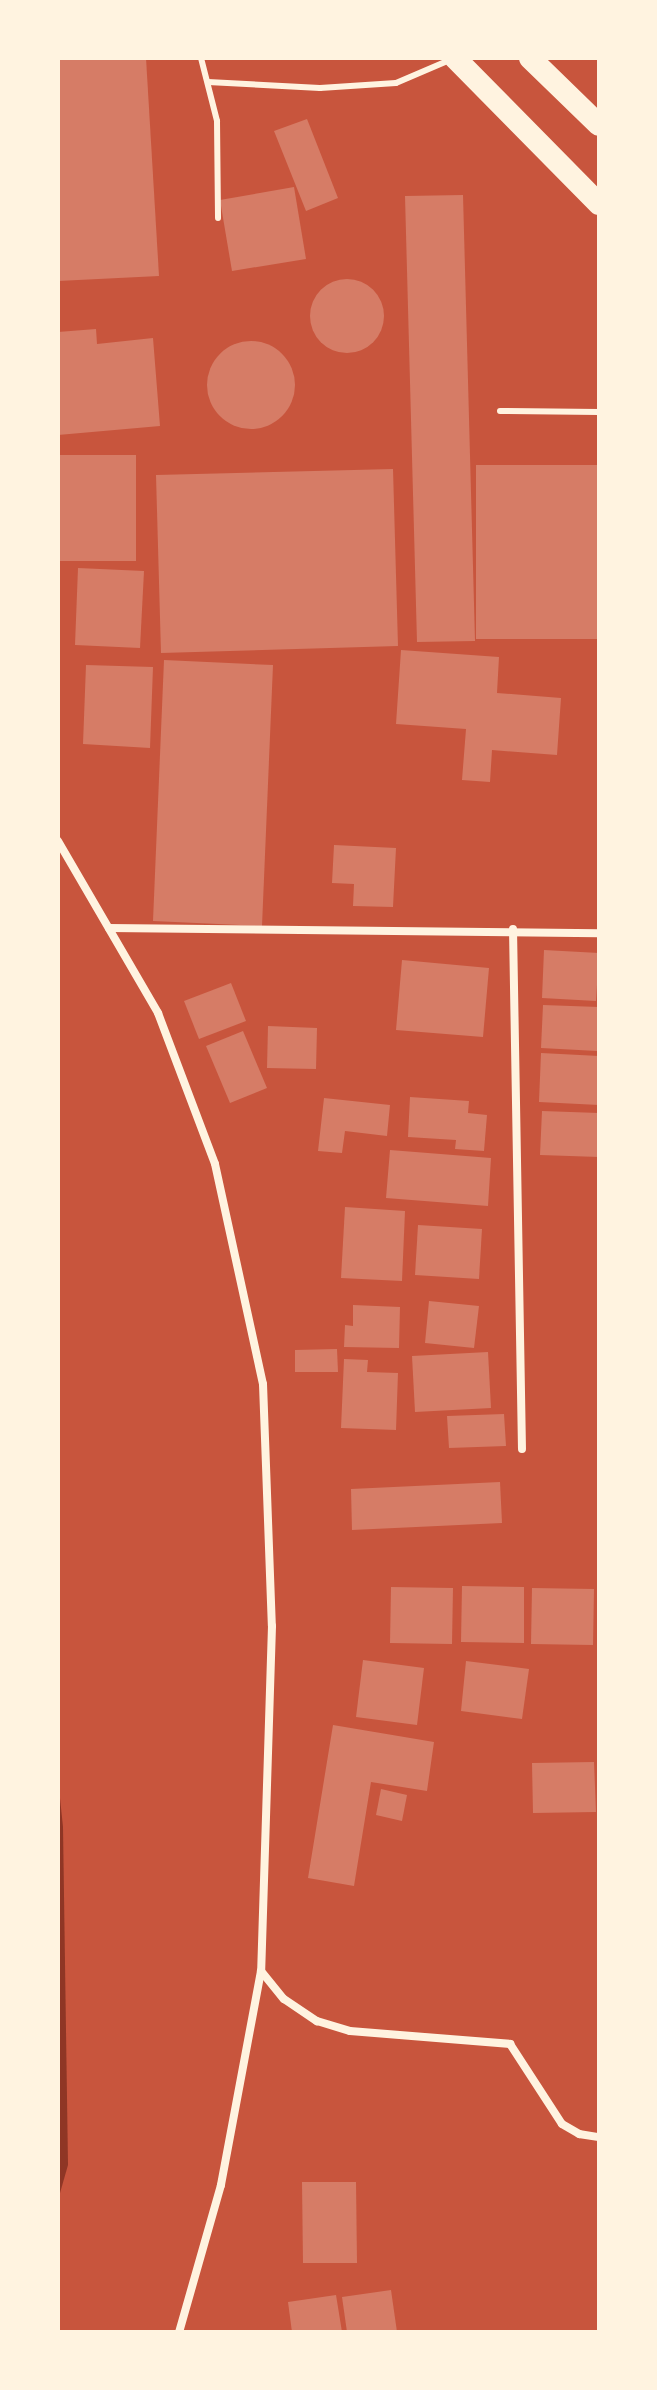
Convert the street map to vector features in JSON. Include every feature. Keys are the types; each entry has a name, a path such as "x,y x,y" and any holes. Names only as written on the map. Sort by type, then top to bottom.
{"highway":[{"path":"455,58 599,204"},
{"path":"530,58 599,125"}],"street":[{"path":"58,841 158,1013 215,1164 263,1384 272,1626 261,1971 221,2185 179,2332"},
{"path":"109,928 513,929 599,933"},
{"path":"513,929 522,1449"},
{"path":"261,1971 284,1999 317,2021 339,2028 510,2044 562,2124 579,2134 599,2137"}],"lane":[{"path":"201,58 217,121 218,218"},
{"path":"208,82 320,88 396,83 455,58"},
{"path":"500,411 599,412"}],"shaded area":[{"path":"58,1779 63,1827 68,2165 58,2200"}],"building":[{"path":"58,58 146,58 159,276 58,281"},
{"path":"307,119 338,198 306,211 274,131"},
{"path":"294,187 306,259 232,271 220,200"},
{"path":"463,195 475,641 417,642 405,196"},
{"path":"340,279 354,279 368,285 378,295 384,316 378,337 368,347 354,353 340,353 326,347 316,337 310,323 310,309 316,295 326,285"},
{"path":"96,329 97,344 153,338 160,426 58,435 58,332"},
{"path":"251,341 268,345 282,354 291,368 295,385 291,402 282,416 268,425 251,429 234,425 220,416 211,402 207,385 211,368 220,354 234,345"},
{"path":"58,455 136,455 136,561 58,561"},
{"path":"476,465 599,465 599,639 476,639"},
{"path":"393,469 398,646 161,653 156,475"},
{"path":"78,568 144,571 140,648 75,645"},
{"path":"401,650 499,657 497,693 561,698 557,755 492,750 490,782 462,780 466,729 396,724"},
{"path":"164,660 273,665 262,926 153,921"},
{"path":"86,665 153,667 150,748 83,744"},
{"path":"334,845 396,848 393,907 353,906 354,884 332,883"},
{"path":"544,950 599,953 596,1001 542,998"},
{"path":"402,960 489,968 483,1037 396,1030"},
{"path":"231,983 246,1021 199,1039 184,1001"},
{"path":"543,1005 599,1007 597,1051 541,1048"},
{"path":"268,1026 317,1028 316,1069 267,1068"},
{"path":"243,1031 267,1088 230,1103 206,1046"},
{"path":"541,1053 599,1056 599,1105 539,1102"},
{"path":"410,1097 469,1101 468,1113 487,1115 484,1151 455,1149 456,1140 408,1137"},
{"path":"324,1098 390,1105 387,1136 345,1131 342,1153 318,1151"},
{"path":"542,1111 599,1113 599,1157 540,1155"},
{"path":"390,1150 491,1158 488,1206 386,1198"},
{"path":"345,1207 405,1211 402,1281 341,1278"},
{"path":"418,1225 482,1229 479,1279 415,1275"},
{"path":"429,1301 479,1306 474,1348 425,1343"},
{"path":"353,1305 400,1307 399,1348 344,1347 345,1325 353,1326"},
{"path":"337,1349 338,1372 295,1372 295,1350"},
{"path":"488,1352 491,1408 415,1412 412,1356"},
{"path":"344,1359 368,1360 367,1372 398,1373 396,1430 341,1428"},
{"path":"504,1414 506,1446 449,1448 447,1416"},
{"path":"500,1482 502,1523 352,1530 351,1489"},
{"path":"462,1586 524,1587 524,1643 461,1642"},
{"path":"391,1587 453,1588 452,1644 390,1643"},
{"path":"532,1588 594,1589 593,1645 531,1644"},
{"path":"363,1660 424,1668 417,1725 356,1717"},
{"path":"466,1661 529,1669 522,1719 461,1711"},
{"path":"333,1725 434,1742 427,1791 371,1782 354,1886 308,1878"},
{"path":"594,1762 596,1812 533,1813 532,1763"},
{"path":"381,1789 407,1795 402,1821 376,1815"},
{"path":"302,2182 356,2182 357,2263 303,2263"},
{"path":"391,2290 397,2332 347,2332 342,2297"},
{"path":"336,2295 342,2332 292,2332 288,2302"}]}
